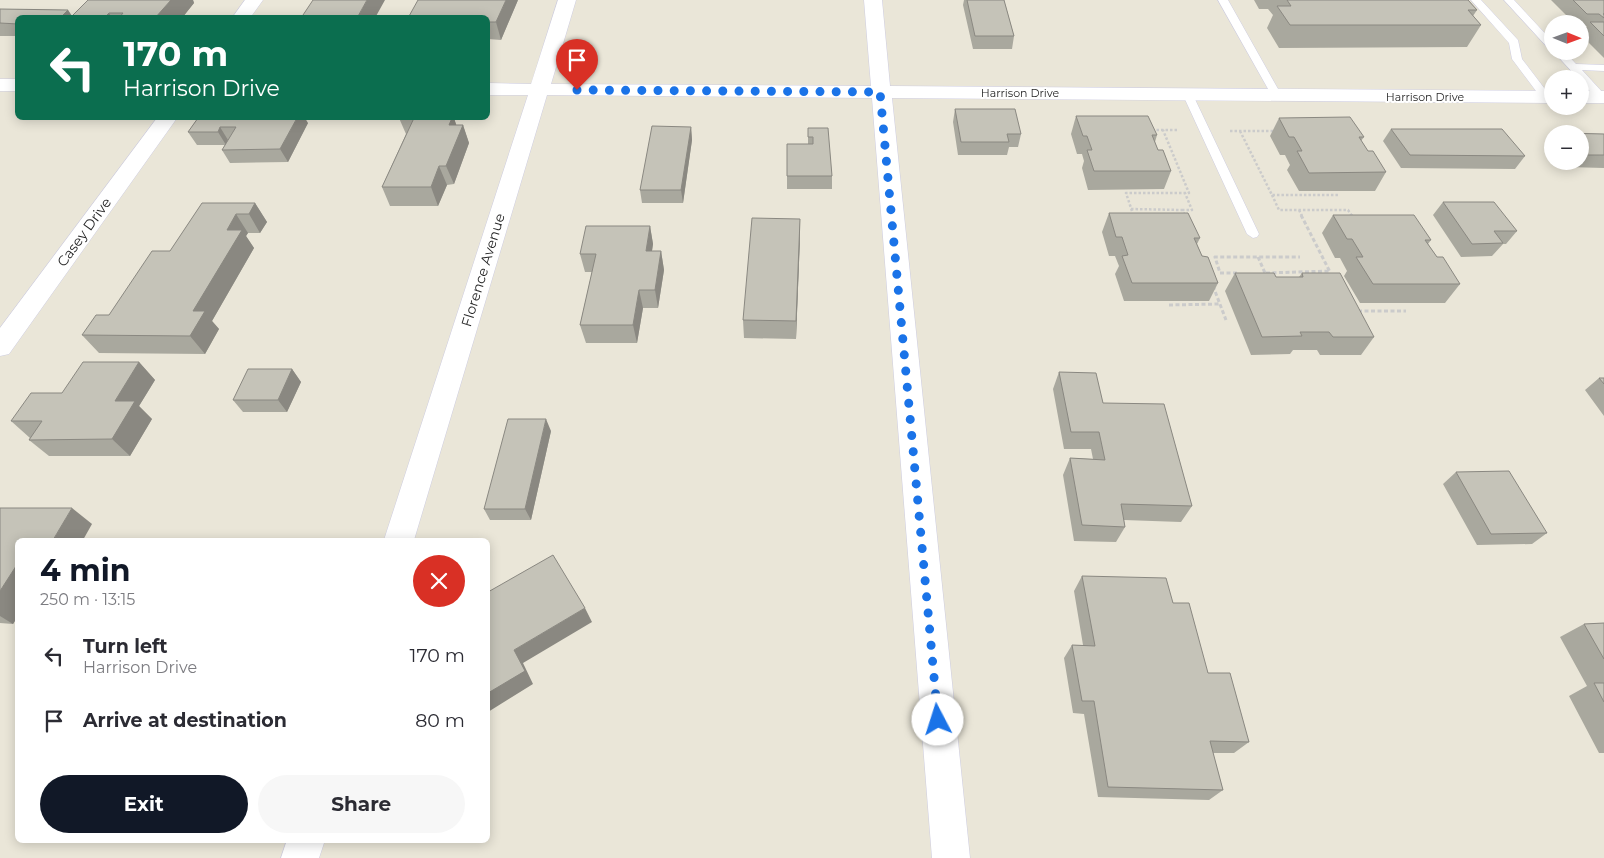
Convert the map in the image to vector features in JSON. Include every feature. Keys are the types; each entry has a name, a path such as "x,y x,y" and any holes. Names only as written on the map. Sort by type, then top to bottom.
{"street":[{"path":"243,15 254,0"},
{"name":"Florence Avenue","path":"400,538 567,0"},
{"path":"873,0 951,858"},
{"path":"0,85 15,85"},
{"name":"Harrison Drive","path":"490,89 1544,97"},
{"path":"1589,97 1602,97"},
{"name":"Casey Drive","path":"0,347 166,120"},
{"path":"300,858 305,843"}],"lane":[{"path":"1223,0 1277,96"},
{"path":"1476,0 1514,42 1517,58 1544,91"},
{"path":"1509,0 1544,37"},
{"path":"1566,60 1602,97"},
{"path":"1573,67 1604,68"},
{"path":"1188,95 1253,234"}],"path":[{"path":"1147,130 1181,130 1175,123"},
{"path":"1134,218 1126,194 1189,193 1163,130"},
{"path":"1223,130 1279,131"},
{"path":"1240,131 1279,210 1348,210 1353,218"},
{"path":"1131,210 1192,210 1185,193"},
{"path":"1272,195 1339,195"},
{"path":"1182,210 1186,218"},
{"path":"1299,210 1334,280"},
{"path":"1258,257 1265,273"},
{"path":"1238,273 1220,273 1215,258 1300,257"},
{"path":"1256,273 1330,272"},
{"path":"1210,279 1226,320"},
{"path":"1169,305 1220,304"},
{"path":"1350,311 1406,311"}],"building":[{"path":"88,0 171,0 158,15 109,13 107,15 73,15"},
{"path":"313,0 367,0 359,15 303,15"},
{"path":"418,0 506,0 496,22 490,22 490,15 410,15"},
{"path":"967,0 1004,0 1014,36 975,36"},
{"path":"1287,0 1468,0 1477,10 1468,10 1481,25 1290,25 1277,6 1291,6"},
{"path":"1573,0 1604,0 1604,18 1599,14 1587,14"},
{"path":"0,9 68,10 63,15 15,15 15,24 0,23"},
{"path":"1590,22 1604,22 1604,36"},
{"path":"955,109 1015,109 1021,134 1007,134 1009,142 961,142"},
{"path":"1076,116 1148,116 1157,135 1152,135 1158,150 1163,150 1171,171 1094,171 1087,150 1092,150 1087,136 1083,136"},
{"path":"1350,117 1364,137 1359,137 1368,151 1373,151 1386,172 1309,173 1297,151 1302,151 1294,137 1289,137 1279,118"},
{"path":"197,120 296,120 280,149 222,150 236,127 220,127 218,132 188,132"},
{"path":"413,120 451,120 449,125 463,125 446,166 439,166 431,187 382,187"},
{"path":"652,126 691,127 681,190 640,190"},
{"path":"808,128 828,128 832,176 787,176 787,144 813,144 813,137 808,137"},
{"path":"1391,129 1502,129 1525,156 1410,155"},
{"path":"1589,134 1604,134 1604,155 1589,155"},
{"path":"1443,202 1494,202 1517,231 1494,231 1503,243 1472,244"},
{"path":"202,203 255,203 249,214 236,214 227,230 242,230 193,311 205,311 190,336 82,335 96,315 109,315 152,251 170,251"},
{"path":"1109,213 1188,213 1200,238 1194,238 1202,256 1208,257 1218,283 1132,283 1122,256 1128,255 1122,237 1116,237"},
{"path":"1333,215 1414,215 1431,240 1425,240 1437,257 1443,257 1460,284 1373,284 1356,257 1363,257 1352,239 1347,239"},
{"path":"752,218 800,219 796,321 743,320"},
{"path":"586,226 650,226 646,251 661,251 655,290 639,290 633,325 580,325 596,254 580,254"},
{"path":"1235,273 1274,273 1276,277 1303,277 1302,273 1340,273 1374,337 1333,337 1329,332 1300,332 1302,336 1262,337"},
{"path":"83,362 139,362 115,401 135,401 112,439 29,440 42,421 11,421 31,393 62,393"},
{"path":"248,369 292,369 278,400 233,400"},
{"path":"1059,372 1096,373 1103,403 1164,404 1192,506 1121,504 1125,527 1082,525 1070,458 1105,460 1099,432 1071,432"},
{"path":"508,419 546,419 525,509 484,509"},
{"path":"1509,471 1547,533 1491,534 1456,472"},
{"path":"0,508 72,508 54,538 15,538 15,568 0,591"},
{"path":"553,555 585,608 514,650 525,671 490,692 490,591"},
{"path":"1082,576 1166,578 1173,603 1189,603 1208,673 1230,673 1249,742 1210,741 1223,790 1108,787 1094,701 1082,701 1072,645 1095,646"},
{"path":"1604,623 1604,659 1584,624"},
{"path":"1594,683 1604,683 1604,702"}],"route":[{"path":"577,90 880,92 938,720"}]}
